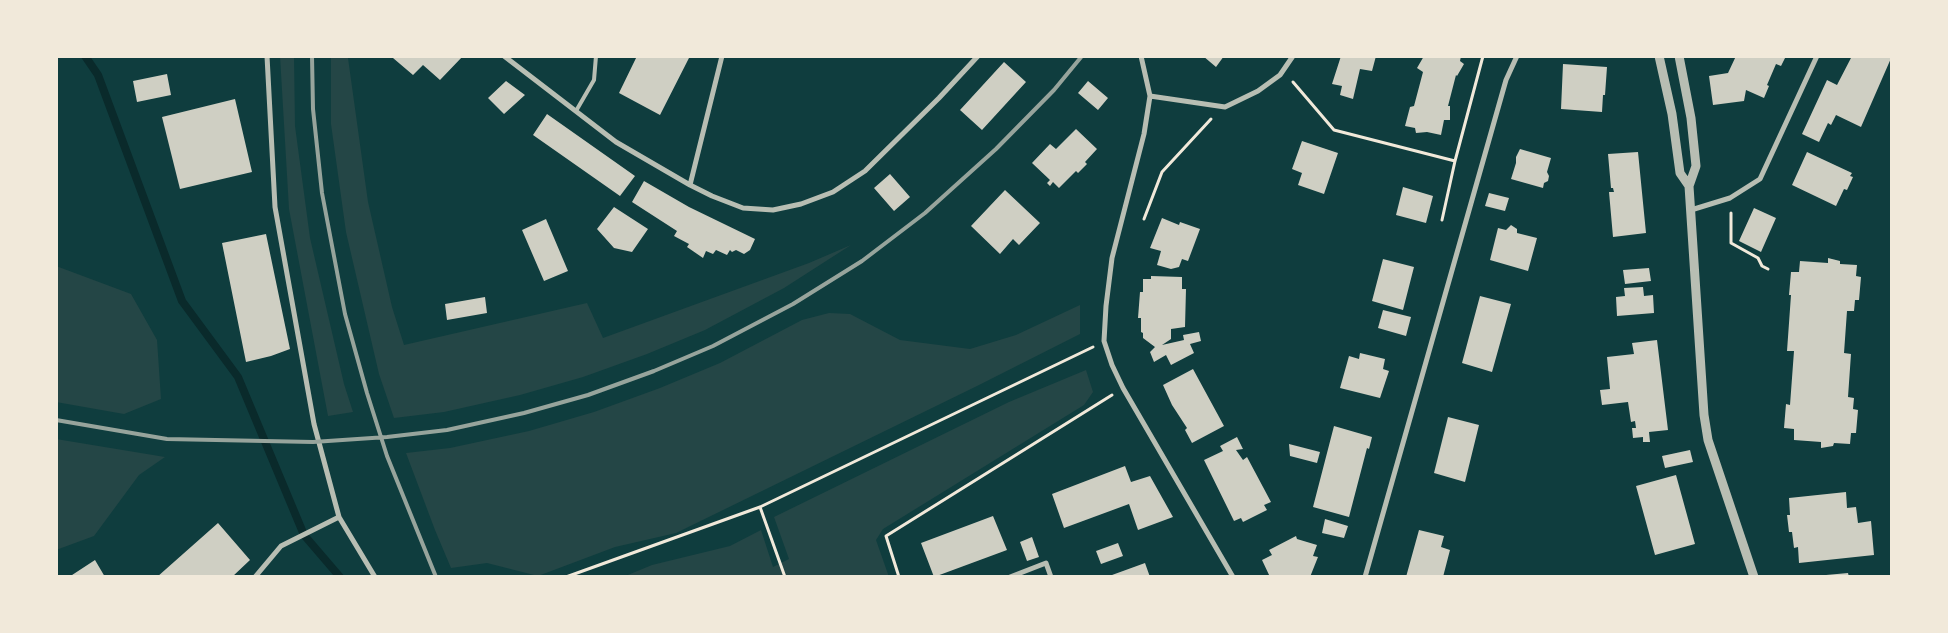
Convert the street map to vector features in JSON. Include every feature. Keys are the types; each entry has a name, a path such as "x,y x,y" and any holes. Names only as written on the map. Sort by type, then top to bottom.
{"street":[{"path":"267,56 275,208 314,424 339,517 375,577"},
{"path":"504,56 616,142 690,185 743,208 773,210 801,204 833,192 864,171 939,98 978,56"},
{"path":"690,185 722,56"},
{"path":"1141,56 1150,96 1144,134 1112,258 1104,342 1112,366 1123,388 1233,577"},
{"path":"1150,96 1225,107 1258,91 1280,74 1292,56"},
{"path":"1365,577 1506,80 1517,56"},
{"path":"1659,56 1672,114 1680,173 1689,186"},
{"path":"1679,56 1692,118 1696,166 1689,186 1705,424 1708,440 1754,577"},
{"path":"1691,210 1730,198 1760,179 1817,56"},
{"path":"255,577 282,546 339,517"},
{"path":"1010,577 1046,563 1051,577"}],"lane":[{"path":"576,111 594,80 596,56"}],"path":[{"path":"1442,220 1455,161 1483,56"},
{"path":"1280,74 1296,84 1334,130 1455,161"},
{"path":"1144,219 1162,172 1207,123 1225,107"},
{"path":"1732,229 1731,243 1758,258 1762,266 1768,269"},
{"path":"566,577 760,507 1104,342"},
{"path":"899,577 886,536 1123,388"},
{"path":"760,507 785,577"},
{"path":"453,577 462,577"}],"shaded area":[{"path":"280,56 294,56 295,126 310,238 344,384 353,412 328,416 289,209"},
{"path":"331,56 350,56 348,58 368,202 392,307 404,345 587,303 603,338 809,263 851,245 784,288 705,330 647,354 583,377 520,395 444,412 394,418 379,374 346,232 331,124"},
{"path":"56,266 131,294 157,340 161,399 124,414 56,402"},
{"path":"1080,305 1080,334 977,386 676,533 615,547 538,576 487,563 451,568 406,453 450,448 529,431 594,412 660,388 720,363 802,320 829,313 850,314 900,340 970,349 1016,335"},
{"path":"1086,370 1093,392 1084,405 883,529 876,540 889,577 623,577 652,565 730,546 761,530 773,567 789,559 774,517 1009,402"},
{"path":"56,439 165,457 139,475 94,536 56,550"}],"building":[{"path":"395,56 463,56 440,80 423,65 413,75 393,58"},
{"path":"637,56 690,56 660,115 619,93"},
{"path":"1203,56 1224,56 1216,67"},
{"path":"1341,56 1376,56 1372,71 1360,69 1353,99 1340,95 1342,86 1332,84"},
{"path":"1424,56 1461,56 1460,61 1464,64 1456,75 1448,106 1450,106 1450,120 1444,120 1441,135 1427,132 1416,133 1415,128 1405,126 1410,107 1414,106 1423,72 1417,68"},
{"path":"1736,56 1786,56 1781,66 1776,64 1764,98 1746,90 1744,101 1713,105 1709,76 1728,73"},
{"path":"1852,56 1892,56 1861,127 1836,115 1831,125 1828,123 1819,142 1802,134 1827,80 1837,85"},
{"path":"1004,62 1026,82 982,130 960,110"},
{"path":"1563,64 1607,67 1602,112 1561,109"},
{"path":"167,74 171,95 137,102 133,81"},
{"path":"506,81 525,95 504,114 488,98"},
{"path":"1088,81 1108,98 1098,110 1078,93"},
{"path":"235,99 252,172 180,189 162,117"},
{"path":"547,114 635,176 620,196 533,135"},
{"path":"1076,129 1097,149 1085,162 1087,164 1078,173 1076,171 1059,188 1053,182 1050,186 1047,183 1050,180 1032,163 1050,144 1056,149"},
{"path":"1302,141 1338,153 1324,194 1298,185 1302,173 1292,169"},
{"path":"1520,149 1551,158 1547,172 1549,176 1548,181 1544,183 1543,188 1511,179 1516,157"},
{"path":"1638,152 1646,233 1613,237 1609,192 1614,192 1613,188 1611,188 1608,154"},
{"path":"1807,152 1852,173 1850,176 1853,177 1847,190 1844,189 1836,206 1792,185"},
{"path":"890,174 910,197 894,211 874,188"},
{"path":"644,181 689,207 755,239 750,250 744,254 736,250 732,252 730,250 727,255 716,250 713,254 706,251 703,258 687,247 689,244 674,236 677,231 632,202"},
{"path":"1403,187 1433,196 1426,223 1396,215"},
{"path":"1005,190 1040,223 1019,245 1013,239 1000,254 971,226"},
{"path":"1489,193 1509,198 1505,211 1485,206"},
{"path":"614,207 648,229 632,252 614,248 597,229"},
{"path":"1754,208 1776,218 1761,252 1739,241"},
{"path":"1162,218 1179,225 1180,222 1200,229 1188,261 1182,259 1179,267 1171,269 1157,265 1161,251 1150,248"},
{"path":"546,219 568,271 544,281 522,230"},
{"path":"1511,225 1517,229 1517,233 1537,238 1528,271 1490,260 1498,228 1506,230"},
{"path":"266,234 290,349 246,362 222,243"},
{"path":"1828,258 1840,261 1840,264 1857,265 1856,276 1861,277 1859,300 1855,300 1854,311 1847,311 1844,353 1851,354 1848,397 1854,398 1853,409 1858,410 1856,433 1851,433 1850,444 1834,443 1833,446 1821,448 1821,442 1794,440 1794,429 1784,428 1786,404 1790,405 1794,351 1787,351 1791,272 1799,272 1800,261 1828,263"},
{"path":"1383,259 1414,267 1403,310 1372,301"},
{"path":"1649,268 1651,281 1625,284 1623,270"},
{"path":"1151,276 1182,277 1182,289 1186,289 1185,327 1171,329 1171,339 1162,345 1184,340 1183,335 1199,332 1201,341 1190,344 1194,353 1171,365 1166,355 1154,362 1150,352 1155,347 1143,338 1143,333 1141,332 1141,318 1138,318 1140,292 1143,292 1143,279 1151,279"},
{"path":"1643,287 1644,296 1653,295 1654,313 1617,316 1616,297 1625,296 1624,288"},
{"path":"1480,296 1511,304 1492,372 1462,363"},
{"path":"485,297 487,313 447,320 445,304"},
{"path":"1383,310 1411,317 1406,336 1378,328"},
{"path":"1657,340 1668,430 1649,432 1650,442 1643,442 1643,437 1633,438 1632,428 1636,428 1635,421 1631,422 1628,402 1602,405 1600,390 1610,389 1607,357 1634,354 1632,343"},
{"path":"1360,353 1385,359 1383,369 1389,371 1380,398 1340,388 1349,356 1359,359"},
{"path":"1193,369 1224,426 1192,443 1185,430 1187,428 1172,405 1163,385"},
{"path":"1448,417 1479,425 1465,482 1434,473"},
{"path":"1334,426 1372,437 1369,449 1367,448 1349,517 1313,507"},
{"path":"1237,437 1243,449 1236,450 1243,460 1247,457 1271,502 1264,505 1267,510 1243,522 1241,518 1234,521 1204,460 1223,451 1220,446"},
{"path":"1289,444 1320,452 1317,463 1290,456"},
{"path":"1690,450 1693,462 1665,468 1662,456"},
{"path":"1125,466 1131,482 1150,476 1173,517 1138,530 1129,504 1064,528 1052,494"},
{"path":"1676,475 1695,544 1655,555 1636,486"},
{"path":"1846,492 1847,508 1856,507 1858,523 1871,521 1874,555 1799,563 1798,547 1794,548 1792,532 1789,532 1787,515 1790,515 1789,498"},
{"path":"993,516 1007,550 934,577 921,543"},
{"path":"1325,519 1348,526 1344,538 1322,533"},
{"path":"218,523 250,560 232,577 157,577"},
{"path":"1419,530 1444,536 1441,547 1450,550 1443,577 1406,577"},
{"path":"1296,536 1297,539 1317,545 1313,556 1318,557 1310,577 1270,577 1262,560 1272,555 1269,550"},
{"path":"1032,537 1039,557 1027,561 1020,542"},
{"path":"1118,543 1123,556 1101,564 1096,551"},
{"path":"95,560 105,577 69,577"},
{"path":"1145,563 1150,577 1112,577 1112,575"},
{"path":"1848,573 1849,577 1826,577 1826,575"}],"waterway":[{"path":"85,56 98,75 182,301 238,377 304,535 340,577"}],"railway":[{"path":"312,56 313,109 322,193 345,314 387,456 436,577"},
{"path":"56,420 167,439 313,442 387,437 447,430 524,413 588,395 654,371 713,346 793,304 862,261 925,213 996,149 1054,90 1082,56"}]}
